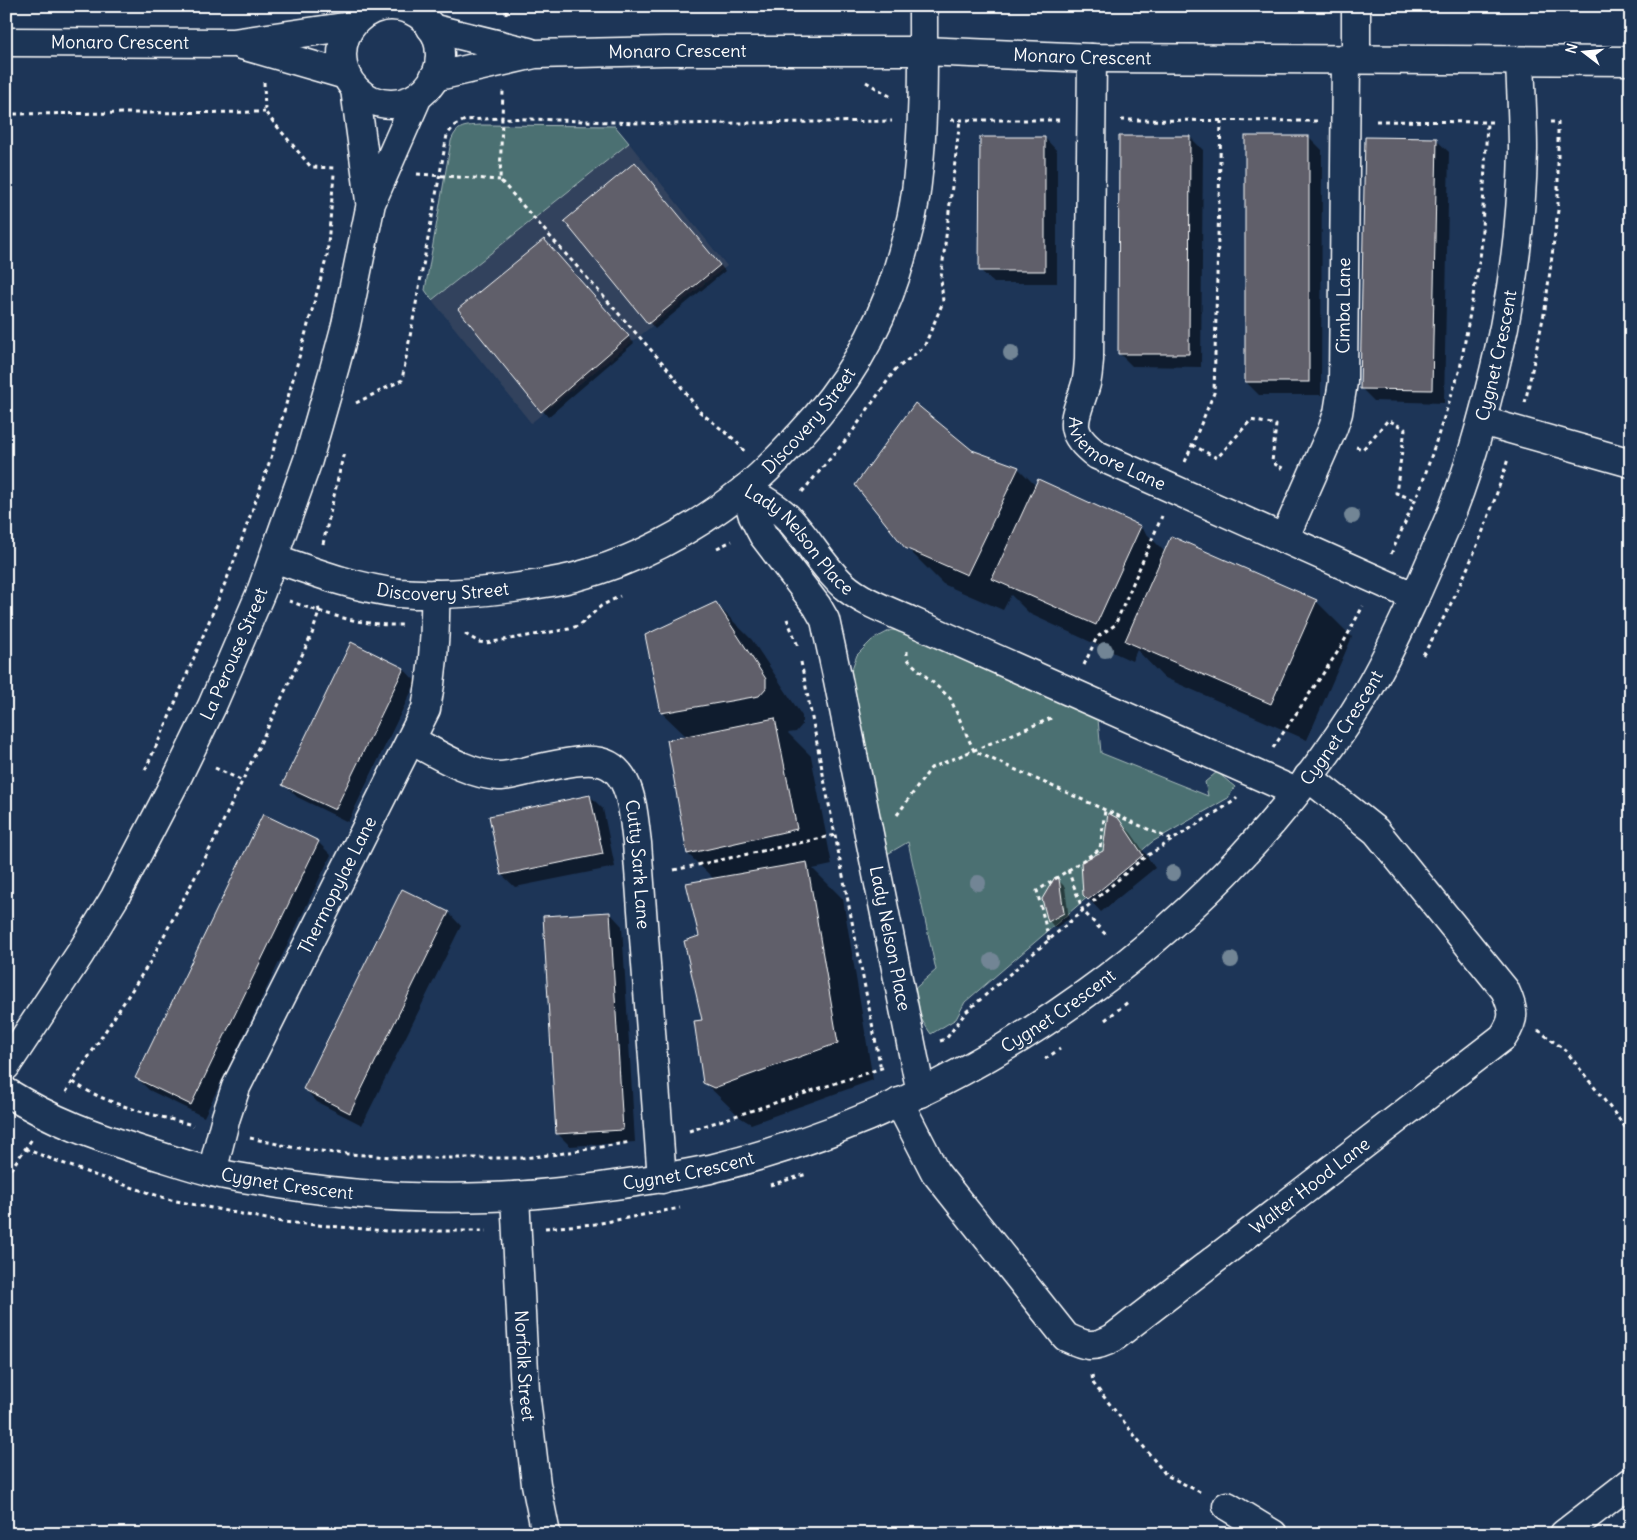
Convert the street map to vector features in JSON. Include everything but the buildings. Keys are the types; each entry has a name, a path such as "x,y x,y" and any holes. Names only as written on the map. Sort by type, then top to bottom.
{"street":[{"path":"387,6 399,7 423,17 438,43 440,55 426,86 402,102 385,104 369,99 351,82 342,58 342,49 344,42 365,14 387,6"},
{"name":"Discovery Street","path":"274,558 360,586 386,591 435,594 494,590 575,577 646,551 680,533 745,489 777,460 823,410 859,357 886,304 905,242 917,185 911,121 923,51 923,6"},
{"name":"Cimba Lane","path":"1284,539 1333,428 1342,389 1345,121 1356,6"},
{"name":"Monaro Crescent","path":"6,42 233,43 365,14"},
{"name":"Monaro Crescent","path":"423,17 504,53 923,51 1092,58 1631,61"},
{"name":"Monaro Crescent","path":"233,43 351,82"},
{"name":"Monaro Crescent","path":"426,86 504,53"},
{"name":"Aviemore Lane","path":"1092,58 1089,360 1086,386 1074,423 1076,434 1083,445 1096,455 1415,597"},
{"name":"Cygnet Crescent","path":"6,1092 47,1116 98,1137 212,1172 287,1186 396,1197 456,1198 515,1196 662,1179 711,1168 785,1147 857,1121 974,1065 1027,1034 1077,1000 1172,924 1216,883 1257,838 1302,785 1367,691 1393,645 1453,509 1482,420 1505,323 1520,206 1523,148 1520,61"},
{"name":"La Perouse Street","path":"351,82 371,203"},
{"name":"La Perouse Street","path":"6,1066 80,954 114,897 177,778 212,706 261,592 308,460 335,366 346,325 371,203 426,86"},
{"path":"1482,420 1631,463"},
{"name":"Lady Nelson Place","path":"745,489 753,516 769,518 786,516 843,585 856,595 1255,774 1302,785"},
{"name":"Lady Nelson Place","path":"769,518 763,536 817,606 824,620 913,1054 910,1097"},
{"name":"Thermopylae Lane","path":"212,1172 236,1087 426,709 436,625 435,594"},
{"name":"Cutty Sark Lane","path":"411,740 477,773 500,776 596,760 615,769 624,779 633,814 637,843 662,1179"},
{"name":"Walter Hood Lane","path":"910,1097 935,1172 940,1179 1066,1337 1083,1345 1102,1344 1503,1037 1509,1028 1512,1017 1512,1005 1505,990 1376,830 1302,785"},
{"name":"Norfolk Street","path":"515,1196 525,1391 536,1484 546,1534"},
{"path":"1564,1534 1631,1482"},
{"path":"1227,1506 1273,1534"}],"path":[{"path":"506,6 500,180 667,368 700,412 735,440 750,457"},
{"path":"658,6 710,6"},
{"path":"868,52 865,81 896,100 911,121"},
{"path":"6,114 265,112 312,167"},
{"path":"353,412 356,402 402,380 447,135 455,125 466,120 502,118 667,124 960,120 1558,122 1558,210 1545,309 1525,403 1500,484 1469,566 1421,658"},
{"path":"712,551 746,534 794,501 850,435 895,370 924,347 943,302 941,278 960,120"},
{"path":"1084,665 1097,637 1115,625 1214,393 1221,121"},
{"path":"74,1082 89,1092 130,1109 291,1147 335,1153 406,1158 523,1158 675,1136 881,1069 946,1039 966,1012 1142,859 1234,801 1255,774 1341,647 1387,562 1421,487 1460,369 1481,251 1487,122"},
{"path":"142,776 165,727 227,580 272,455 327,256 335,168"},
{"path":"6,1176 47,1116 74,1082 150,962 212,845 301,659 319,612 316,573 344,451"},
{"path":"708,515 729,543"},
{"path":"324,538 328,544"},
{"path":"227,580 319,612 392,626 450,625 479,642 486,643 569,629 580,625 601,606 627,593"},
{"path":"784,610 798,646 881,1069"},
{"path":"919,624 907,651 907,658 950,698 974,751 1172,840"},
{"path":"674,870 889,825 931,768 1056,716 1067,690"},
{"path":"1049,940 1037,891 1100,849 1105,810"},
{"path":"1068,870 1083,911 1129,960"},
{"path":"1098,1024 1114,1014 1128,1001"},
{"path":"1041,1062 1065,1046"},
{"path":"25,1149 96,1176 171,1200 282,1222 387,1231 517,1230 594,1224 683,1207"},
{"path":"763,1187 809,1173"}],"shaded area":[{"path":"629,143 727,266 531,423 432,300"}],"green space":[{"path":"481,125 615,126 629,143 432,300 425,290 451,141 456,132 462,127"},
{"path":"891,630 911,632 1098,719 1101,753 1208,796 1205,782 1217,772 1235,787 1228,798 1152,842 965,1002 956,1019 931,1034 919,1014 911,992 936,970 908,842 884,856 850,674 857,655 872,640"}]}
